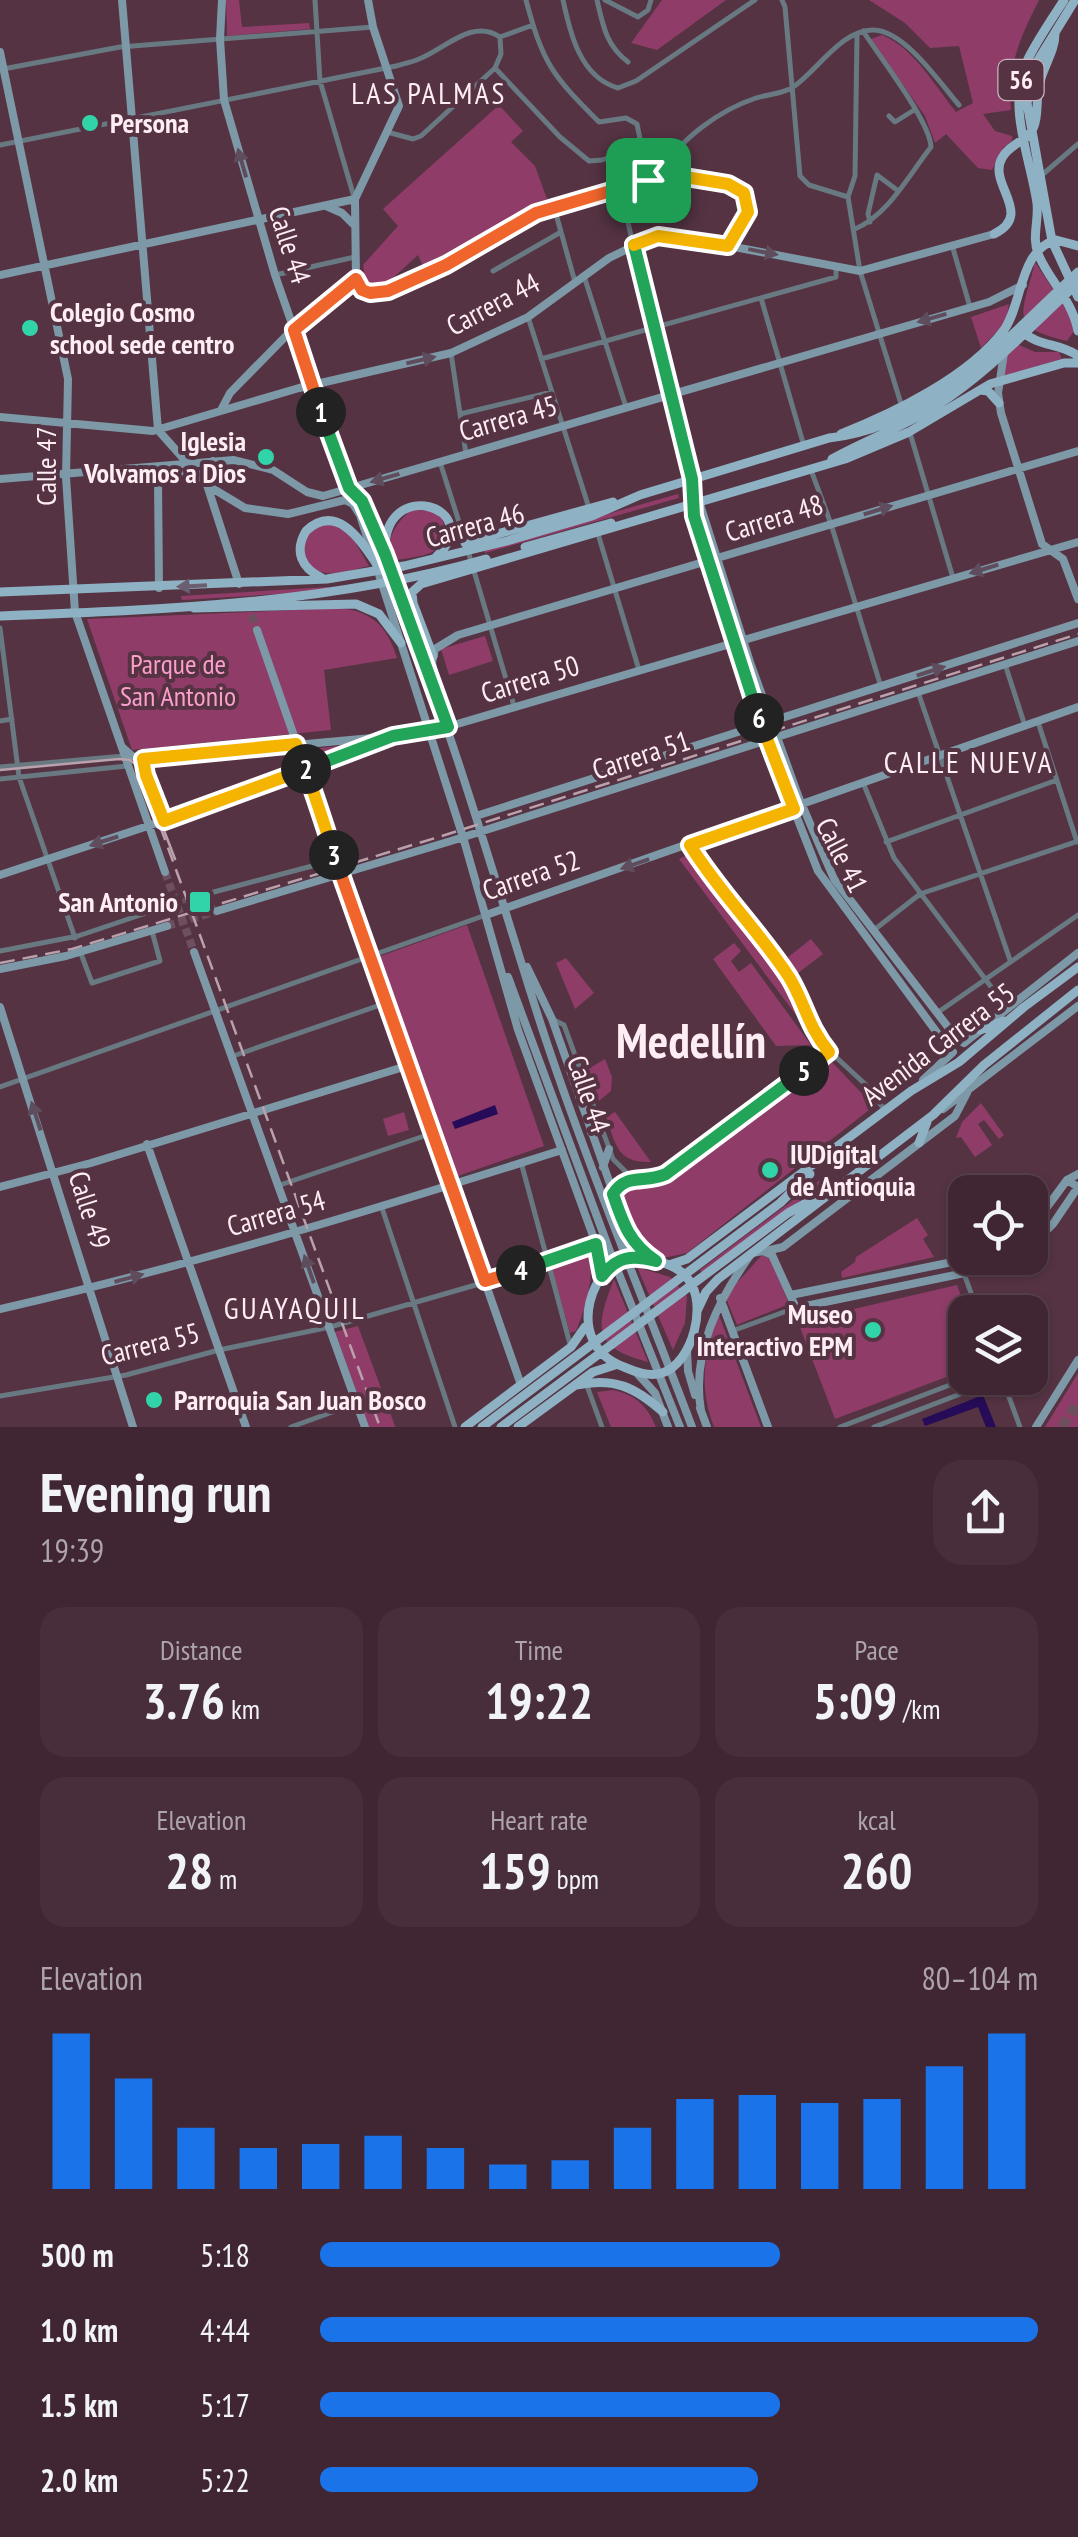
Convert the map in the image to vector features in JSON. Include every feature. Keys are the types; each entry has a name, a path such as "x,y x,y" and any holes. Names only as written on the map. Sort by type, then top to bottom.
{"main road":[{"name":"56","path":"1037,250 1037,206 1022,130 1020,88 1027,62 1064,0"},
{"name":"56","path":"1054,238 1028,120 1027,95 1036,65 1076,1"},
{"path":"994,234 1008,225 1011,218 1000,172 1004,155 1032,131 1041,76 1055,43 1054,32"},
{"path":"1054,238 1037,250 1015,311 1017,322 1028,337 1066,348 1078,360"},
{"path":"1054,238 1076,244"},
{"path":"1054,238 1078,296"},
{"path":"1037,250 1068,299 1078,331"},
{"name":"Carrera 46","path":"829,438 889,428 960,379 1078,272"},
{"name":"Carrera 46","path":"825,463 929,410 977,376 1078,283"},
{"name":"Carrera 46","path":"405,612 413,590 421,584 473,569 590,521 640,495 829,438 902,407 963,367 998,337 1015,311"},
{"name":"Carrera 46","path":"0,592 326,579 430,560 590,521 648,515 846,459 910,432 999,381 1078,360"},
{"path":"963,367 973,368 980,375 978,390 988,392 999,402"},
{"path":"385,554 386,533 401,513 426,504 440,510 448,523 449,538 442,552 430,560"},
{"path":"326,579 308,570 300,550 303,535 318,522 333,520 347,526 376,562"},
{"path":"465,543 590,521"},
{"name":"Carrera 46","path":"0,616 330,593 442,570 590,521"},
{"path":"413,590 413,603 434,656"},
{"name":"Carrera 46","path":"176,606 250,611 341,604 364,606 385,619 401,643"},
{"name":"Avenida Carrera 55","path":"669,1265 687,1260 911,1091 959,1062 1009,1013 1078,968"},
{"name":"Avenida Carrera 55","path":"697,1311 711,1286 931,1117 984,1065 1078,990"},
{"path":"980,1030 1009,1013"},
{"path":"919,1143 931,1117"},
{"name":"Avenida Carrera 55","path":"482,1427 780,1204 826,1157"},
{"name":"Avenida Carrera 55","path":"502,1427 788,1213 843,1183"},
{"path":"465,1427 571,1347 581,1336 605,1272 619,1260 632,1256 669,1265 682,1272 694,1287 697,1311 687,1348 665,1372 636,1372 604,1358 588,1332 588,1319"},
{"path":"518,1427 533,1422 573,1386 599,1369 618,1365"},
{"path":"573,1386 610,1381 629,1386 663,1412"}],"street":[{"path":"122,0 158,430 206,485 245,508 268,514 294,513 304,502 301,487"},
{"name":"Calle 44","path":"222,0 224,100 311,385 349,488 362,501 385,554 444,715 541,1024 612,1225 692,1427"},
{"path":"315,0 320,81 355,198 353,224"},
{"path":"0,275 355,198 399,106 368,0"},
{"path":"526,0 550,70 569,93 598,122 632,120 640,129 648,180"},
{"path":"563,0 576,50 610,86 627,87 755,0"},
{"path":"597,0 605,34 613,49 628,62"},
{"path":"605,0 631,16 644,14 651,0"},
{"path":"784,3 800,176 809,185 848,197"},
{"path":"0,146 387,67 420,59 466,33 486,31 500,38 533,25"},
{"path":"2,70 128,46 373,27"},
{"path":"326,206 342,213 358,233 356,279 362,290 388,291 446,265 536,213 661,173 670,157 692,135 750,100 791,89 831,51 860,33 877,30 898,40 959,105"},
{"path":"855,229 870,222 931,147 914,110 860,33"},
{"path":"860,33 854,176 848,197 860,271 902,407"},
{"path":"388,132 412,139 421,136 496,68 501,54 500,38"},
{"name":"Calle 47","path":"0,52 68,379 66,473 75,612 164,872"},
{"path":"496,68 560,137 589,161 641,146"},
{"path":"890,116 895,122 914,110"},
{"path":"1040,177 1078,144"},
{"path":"670,157 681,178"},
{"path":"661,173 728,184 744,193 748,212 728,246"},
{"path":"870,222 869,204 878,175 897,190"},
{"name":"Calle 41","path":"624,204 713,560 762,726 772,738 818,871 952,1053"},
{"path":"556,214 575,282"},
{"path":"493,271 560,232"},
{"name":"Carrera 44","path":"0,418 158,430 311,385 451,353 528,317 584,276 633,246 658,236 860,271 994,234"},
{"path":"952,246 970,307"},
{"path":"275,275 356,256"},
{"path":"541,360 836,278 834,266"},
{"path":"584,276 626,407"},
{"path":"221,410 230,392 294,330 356,279"},
{"name":"Carrera 45","path":"0,478 234,460 256,463 282,474 318,496 970,307 1007,295 1023,285"},
{"path":"761,298 804,446"},
{"path":"1015,311 999,381 999,402 1042,542 1062,559 1078,598"},
{"path":"528,317 639,670"},
{"path":"451,353 466,454"},
{"path":"460,414 552,392"},
{"path":"910,432 954,578"},
{"name":"Carrera 48","path":"434,656 440,643 489,625 1078,451"},
{"path":"214,462 206,485 240,584"},
{"path":"440,462 514,706"},
{"path":"810,467 881,687"},
{"path":"131,468 152,472 158,478 159,588"},
{"path":"158,487 162,477 169,473 199,477"},
{"name":"Calle 44","path":"294,513 338,500 349,501 360,515 463,837 518,1030 605,1272"},
{"name":"Carrera 50","path":"0,875 164,821 393,736 448,727 1078,542"},
{"name":"Carrera 51","path":"476,816 1078,623"},
{"path":"0,628 19,777 75,937"},
{"path":"257,630 521,1385"},
{"name":"Calle 41","path":"738,641 772,722 772,738"},
{"name":"Carrera 51","path":"217,911 340,876 1078,641"},
{"name":"Calle 44","path":"434,656 432,664 444,715"},
{"path":"1006,664 1024,726"},
{"path":"918,692 1010,960"},
{"name":"Carrera 52","path":"0,1087 1078,708"},
{"path":"0,721 12,718"},
{"path":"874,930 920,894 1078,843 1038,722"},
{"path":"0,767 124,756 143,759 393,736"},
{"path":"0,779 124,756"},
{"path":"143,759 164,821"},
{"path":"885,842 1057,780"},
{"path":"864,785 885,842 1009,1013 1078,954"},
{"name":"Calle 41","path":"798,808 829,872 964,1043"},
{"path":"690,845 702,867 788,977 808,1022 829,1052 862,1081 886,1111"},
{"path":"210,893 335,860"},
{"path":"0,951 75,937 161,908"},
{"path":"846,911 852,908 860,913"},
{"path":"937,1012 1078,915"},
{"path":"0,969 168,926"},
{"path":"80,950 92,982 160,961 152,931"},
{"name":"Calle 44","path":"516,942 552,1019 631,1241 656,1261"},
{"name":"Calle 44","path":"497,950 680,1427"},
{"path":"194,952 365,1427"},
{"path":"233,1056 388,1002"},
{"path":"931,1117 1078,1006"},
{"name":"Calle 49","path":"0,1007 133,1427"},
{"name":"Calle 44","path":"552,1019 564,1024 617,1165 635,1177"},
{"path":"911,1091 980,1030"},
{"path":"613,1194 620,1183 635,1177 653,1179 666,1174 829,1052"},
{"path":"0,1187 410,1065"},
{"path":"701,1411 699,1376 720,1298 752,1252 783,1247 954,1116 967,1093"},
{"path":"592,1132 596,1112"},
{"path":"280,1186 433,1133"},
{"path":"147,1144 246,1427"},
{"path":"604,1167 609,1149"},
{"name":"Carrera 54","path":"0,1309 296,1232 562,1150"},
{"path":"520,1162 571,1347"},
{"path":"1048,1206 1067,1180 1078,1174"},
{"path":"1048,1229 1078,1187 1067,1180"},
{"path":"381,1205 455,1427"},
{"name":"Carrera 55","path":"0,1396 117,1376 330,1328 596,1244"},
{"path":"776,1260 783,1247"},
{"path":"766,1252 776,1260 796,1308"},
{"path":"791,1295 948,1262"},
{"path":"732,1331 796,1308 953,1275"},
{"path":"720,1298 768,1427"},
{"path":"687,1348 690,1378 707,1427"},
{"path":"1014,1412 1024,1423 1037,1425 1078,1360"},
{"path":"636,1372 655,1392 668,1427"},
{"path":"586,1383 602,1427"},
{"path":"840,1427 948,1386"},
{"path":"874,1427 958,1395"},
{"path":"1008,1395 1020,1427"},
{"path":"292,1427 357,1404"}],"green space":[{"path":"226,0 239,0 242,27 309,23 310,29 227,36"},
{"path":"662,0 726,0 657,50 631,43"},
{"path":"869,0 1039,0 1016,53 1011,110 983,114 995,131 1012,136 992,170 978,168 946,134 935,143 925,116 871,39 882,35 904,49 956,112 973,103 959,46 930,48 905,23"},
{"path":"499,105 523,131 511,142 535,166 547,199 424,268 418,255 382,288 366,281 363,265 398,226 383,209"},
{"path":"1035,262 1069,314 1074,331 1067,341 1027,324 1024,306"},
{"path":"1009,304 1006,322 981,348 971,317"},
{"path":"1017,344 1035,352 1059,352 1062,359 1004,376 1007,355"},
{"path":"678,494 679,498 485,553 484,549"},
{"path":"411,510 439,511 445,537 435,551 390,561 393,533"},
{"path":"329,521 351,535 369,566 327,573 309,564 305,559 305,539 316,526"},
{"path":"328,587 328,591 182,600 181,596"},
{"name":"Parque de San Antonio","path":"340,608 361,613 377,623 389,637 397,658 324,670 331,730 132,750 87,619"},
{"path":"485,636 493,661 449,675 441,649"},
{"path":"363,743 309,763 304,750"},
{"path":"691,853 787,981 799,1019 679,859"},
{"path":"467,925 544,1146 455,1177 378,957"},
{"path":"811,939 823,954 798,973 787,958"},
{"path":"734,943 741,951 731,961 739,972 751,963 811,1045 776,1046 713,959"},
{"path":"566,958 594,993 575,1009 556,963"},
{"path":"605,1059 612,1077 611,1091 599,1101 588,1069"},
{"path":"829,1059 874,1106 687,1253 663,1258 637,1239 618,1196 624,1186 662,1181"},
{"path":"981,1103 1004,1135 999,1139 984,1120 978,1124 992,1145 975,1157 961,1137 956,1138 962,1122"},
{"path":"404,1112 409,1130 388,1136 383,1119"},
{"path":"615,1112 651,1162 624,1156 606,1117"},
{"path":"825,1176 828,1180 702,1273 700,1270"},
{"path":"917,1218 928,1235 923,1239 934,1257 842,1278 841,1272 856,1257"},
{"path":"591,1252 586,1302 576,1331 570,1333 551,1266"},
{"path":"762,1255 770,1259 789,1304 737,1325 725,1296"},
{"path":"637,1267 670,1277 687,1296 685,1323 673,1350"},
{"path":"614,1279 648,1362 616,1350 603,1333 603,1311"},
{"path":"957,1285 961,1295 948,1295 948,1376 835,1419 798,1322"},
{"path":"719,1315 761,1427 714,1427 706,1398 705,1371"},
{"path":"358,1326 396,1427 369,1427 335,1332"},
{"path":"1078,1373 1078,1427 1045,1427"},
{"path":"613,1390 640,1402 656,1427 611,1427 597,1392"}],"shaded area":[{"path":"495,1105 498,1114 455,1129 452,1122"},
{"path":"983,1395 996,1427 986,1427 978,1407 925,1426 922,1419"}],"tunnel":[{"path":"252,615 257,630"},
{"path":"165,872 194,952"},
{"path":"161,908 210,893"},
{"path":"167,926 217,911"},
{"path":"1062,1427 1078,1402"}],"tram line":[{"path":"0,770 130,760 140,768 175,859"}],"railway":[{"path":"0,963 72,949 1078,634"},
{"path":"160,826 380,1427"}],"place":[{"name":"Persona","path":"90,123"},
{"name":"Colegio Cosmo school sede centro","path":"30,328"},
{"name":"Iglesia Volvamos a Dios","path":"266,457"},
{"name":"San Antonio","path":"200,902"},
{"name":"IUDigital de Antioquia","path":"770,1170"},
{"name":"Museo Interactivo EPM","path":"873,1330"},
{"name":"Parroquia San Juan Bosco","path":"154,1400"}],"district":[{"name":"LAS PALMAS","path":"429,94"},
{"name":"CALLE NUEVA","path":"969,763"},
{"name":"Medellín","path":"691,1041"},
{"name":"GUAYAQUIL","path":"295,1309"}],"route":[{"path":"648,180 536,213 446,265 388,291 370,293 362,290 356,279 309,322 294,330 349,488 362,501 385,554 448,727 393,736 306,769 271,782 164,821 143,759 296,744 306,769 340,874 485,1281 596,1244 602,1276 624,1258 656,1261 639,1250 628,1235 613,1194 620,1183 635,1177 644,1180 666,1174 829,1052 808,1022 788,977 702,867 690,845 794,809 762,726 694,516 692,479 633,246 658,236 728,246 748,212 748,200 738,188 728,184 661,173 648,180"}]}
